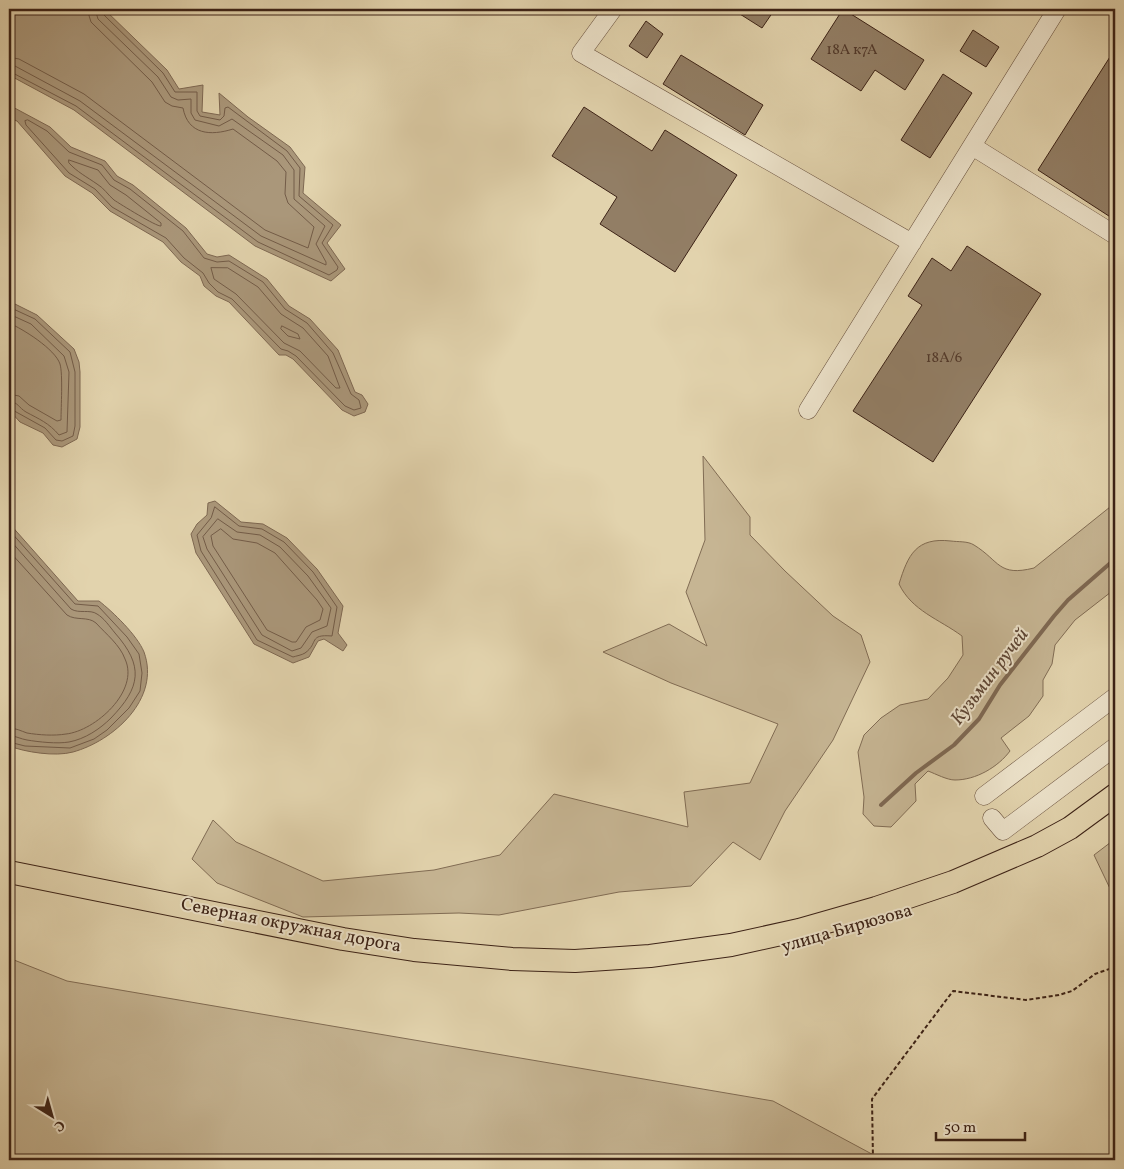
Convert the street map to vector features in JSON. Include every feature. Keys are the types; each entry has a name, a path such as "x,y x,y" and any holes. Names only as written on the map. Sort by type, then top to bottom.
{"main road":[{"name":"улица Бирюзова","path":"575,961 650,956 731,945 799,930 876,908 971,875 1037,846 1070,828 1115,795"},
{"name":"улица Бирюзова","path":"556,974 637,971 712,962 792,946 868,924 955,897 1022,868 1083,836 1115,812"},
{"name":"Северная окружная дорога","path":"9,872 343,939 414,950 512,959 575,961"},
{"name":"Северная окружная дорога","path":"9,886 349,953 496,972 556,974"}],"street":[{"path":"612,9 581,53 912,243"},
{"path":"808,410 1057,9"},
{"path":"972,146 1115,235"},
{"path":"984,796 1115,697"},
{"path":"992,818 1003,831 1115,747"}],"path":[{"path":"873,1160 872,1099 953,991 1026,1000 1060,995 1072,991 1095,974 1115,967"}],"shaded area":[{"path":"703,456 750,517 750,535 833,616 861,635 870,662 833,740 785,811 760,860 733,842 691,886 619,892 499,915 459,913 303,917 217,883 192,859 213,820 236,842 323,881 434,870 500,855 554,794 688,827 684,792 750,783 778,724 671,683 603,652 669,624 707,646 686,592 705,540"},
{"path":"1115,503 1115,593 1111,592 1075,620 1055,645 1052,664 1043,680 1043,696 1029,716 1001,738 1010,751 986,772 971,778 952,780 928,771 915,784 916,801 891,827 874,826 863,814 864,797 858,752 864,735 881,718 900,705 928,699 948,678 963,655 962,636 919,608 904,593 899,584 906,564 915,550 929,542 963,542 974,545 1006,569 1022,570 1034,568"},
{"path":"1115,839 1115,899 1094,855"},
{"path":"9,958 67,981 773,1101 883,1160 9,1160"}],"water":[{"path":"9,9 104,9 167,70 179,89 203,85 202,112 220,115 219,93 248,117 290,147 305,167 303,193 341,225 327,243 345,269 331,281 255,246 74,110 9,75"},
{"path":"9,105 50,127 71,147 105,161 117,176 133,185 186,228 207,254 217,257 229,255 267,279 289,306 310,319 338,350 355,392 362,395 368,404 365,412 354,416 342,410 293,359 286,355 279,355 229,302 216,296 204,286 200,276 181,262 163,242 110,211 92,193 65,176 17,121 9,118"},
{"path":"9,301 37,315 74,349 79,362 80,427 77,439 62,447 53,445 43,433 20,422 9,410"},
{"path":"215,501 241,522 263,524 287,538 317,569 343,606 338,633 347,645 343,651 324,639 318,641 309,657 293,663 254,644 196,553 191,534 197,524 207,515 208,503"},
{"path":"9,523 78,601 99,601 118,617 141,645 144,652 147,669 146,686 140,701 130,716 118,728 103,738 73,752 58,754 40,753 9,746"}],"building":[{"path":"732,9 775,9 762,28"},
{"path":"843,9 924,60 905,90 875,70 861,91 811,59"},
{"path":"646,21 663,34 647,58 629,46"},
{"path":"973,30 999,47 986,67 960,51"},
{"path":"1115,49 1115,220 1038,170"},
{"path":"681,55 763,105 745,135 663,84"},
{"path":"943,74 972,93 930,158 901,140"},
{"path":"584,107 652,151 665,130 737,175 675,272 600,224 617,197 552,156"},
{"path":"967,246 1041,294 933,462 853,411 922,305 908,296 932,258 951,271"}],"waterway":[{"name":"Кузьмин ручей","path":"881,805 916,773 954,745 979,719 1000,685 1054,616 1068,600 1115,559"}]}
